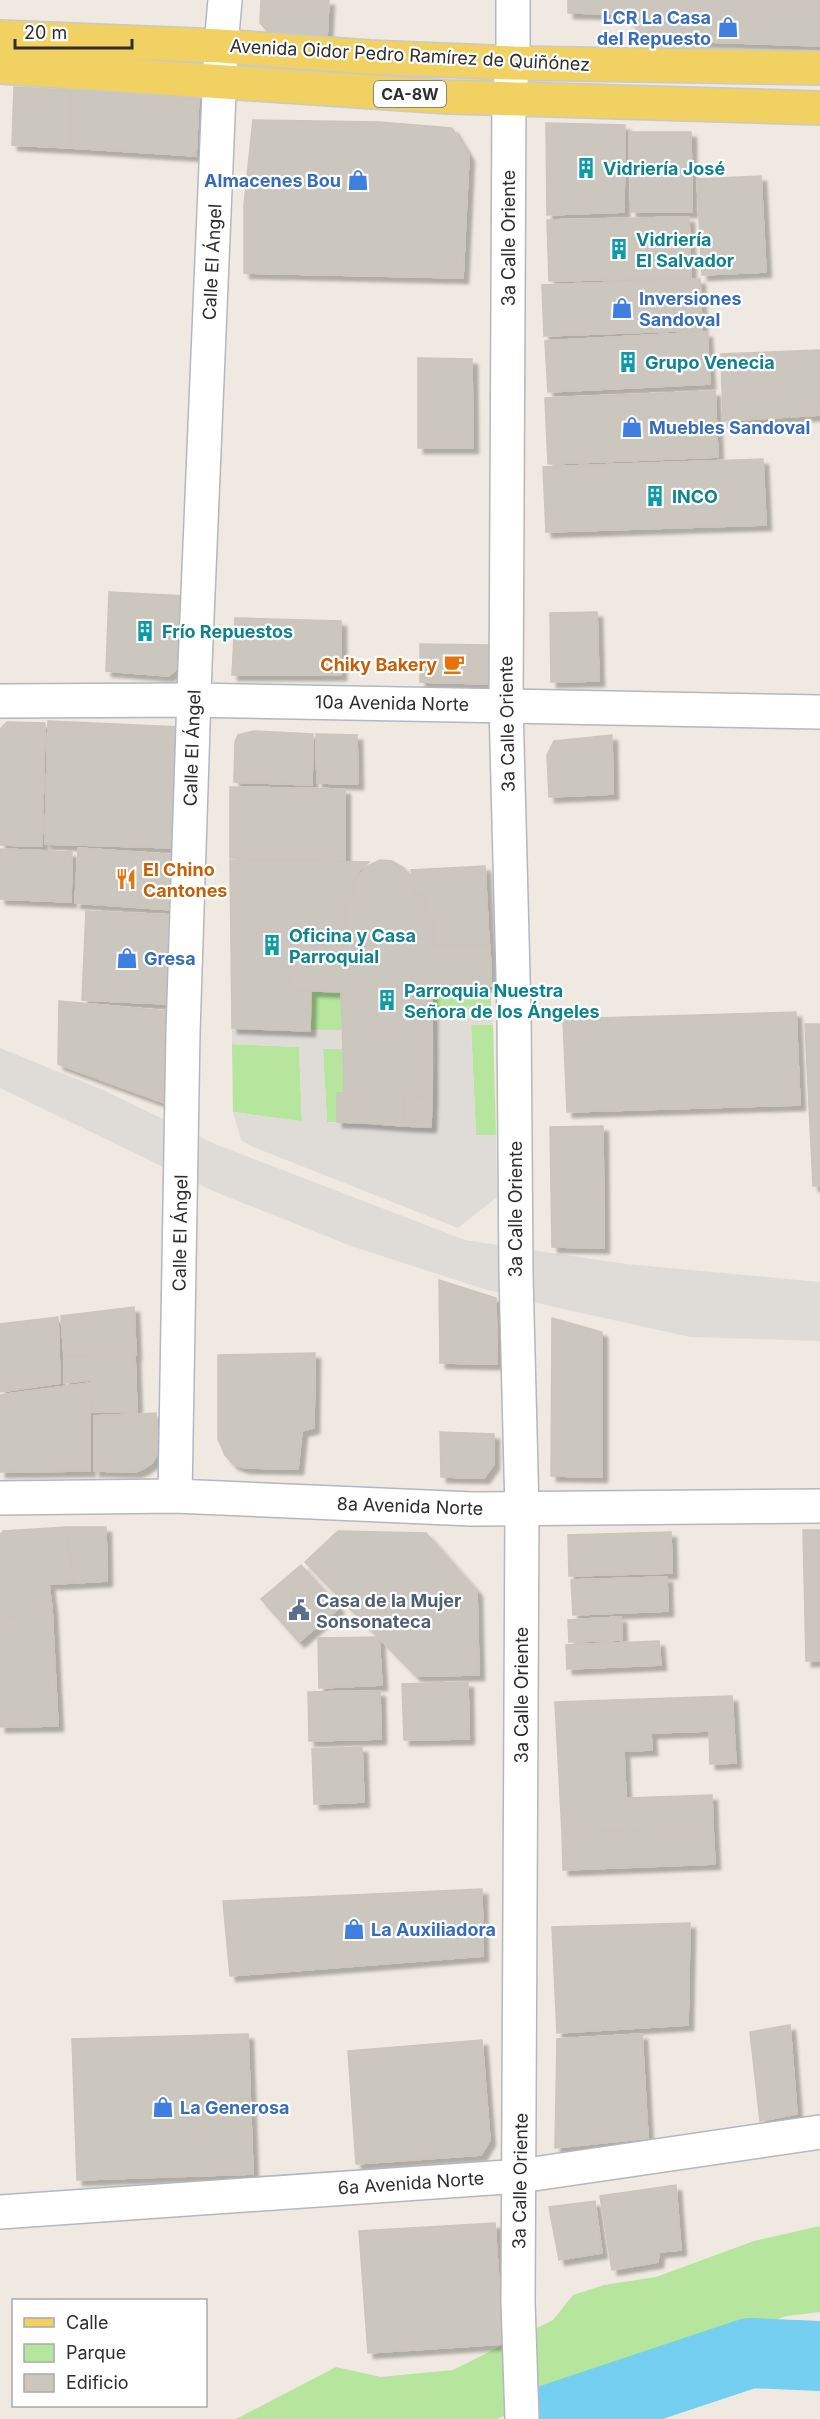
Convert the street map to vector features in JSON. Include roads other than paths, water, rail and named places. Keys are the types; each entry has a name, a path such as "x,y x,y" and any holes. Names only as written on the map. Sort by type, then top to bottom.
{"main road":[{"name":"Avenida Oidor Pedro Ramírez de Quiñónez","path":"0,37 221,46 357,56 513,63 820,68"},
{"name":"Avenida Oidor Pedro Ramírez de Quiñónez","path":"0,67 448,97 820,108"}],"street":[{"name":"Calle El Ángel","path":"175,1496 183,1032 194,700 221,46 225,0"},
{"name":"3a Calle Oriente","path":"513,0 513,63 509,99 506,705 514,1015 516,1275 522,1510 518,2302 522,2419"},
{"name":"10a Avenida Norte","path":"0,701 194,700 820,712"},
{"name":"8a Avenida Norte","path":"0,1498 175,1496 522,1510 820,1506"},
{"name":"6a Avenida Norte","path":"0,2212 520,2176 820,2132"}],"waterway":[{"path":"552,2419 750,2353 820,2356"}],"place":[{"name":"LCR La Casa del Repuesto","path":"728,27"},
{"name":"Vidriería José","path":"586,168"},
{"name":"Almacenes Bou","path":"358,180"},
{"name":"Vidriería El Salvador","path":"619,249"},
{"name":"Inversiones Sandoval","path":"622,308"},
{"name":"Grupo Venecia","path":"628,362"},
{"name":"Muebles Sandoval","path":"632,427"},
{"name":"INCO","path":"655,496"},
{"name":"Frío Repuestos","path":"145,631"},
{"name":"Chiky Bakery","path":"454,664"},
{"name":"El Chino Cantones","path":"126,879"},
{"name":"Oficina y Casa Parroquial","path":"272,945"},
{"name":"Gresa","path":"127,958"},
{"name":"Parroquia Nuestra Señora de los Ángeles","path":"387,1000"},
{"name":"Casa de la Mujer Sonsonateca","path":"299,1610"},
{"name":"La Auxiliadora","path":"354,1929"},
{"name":"La Generosa","path":"163,2107"}]}
